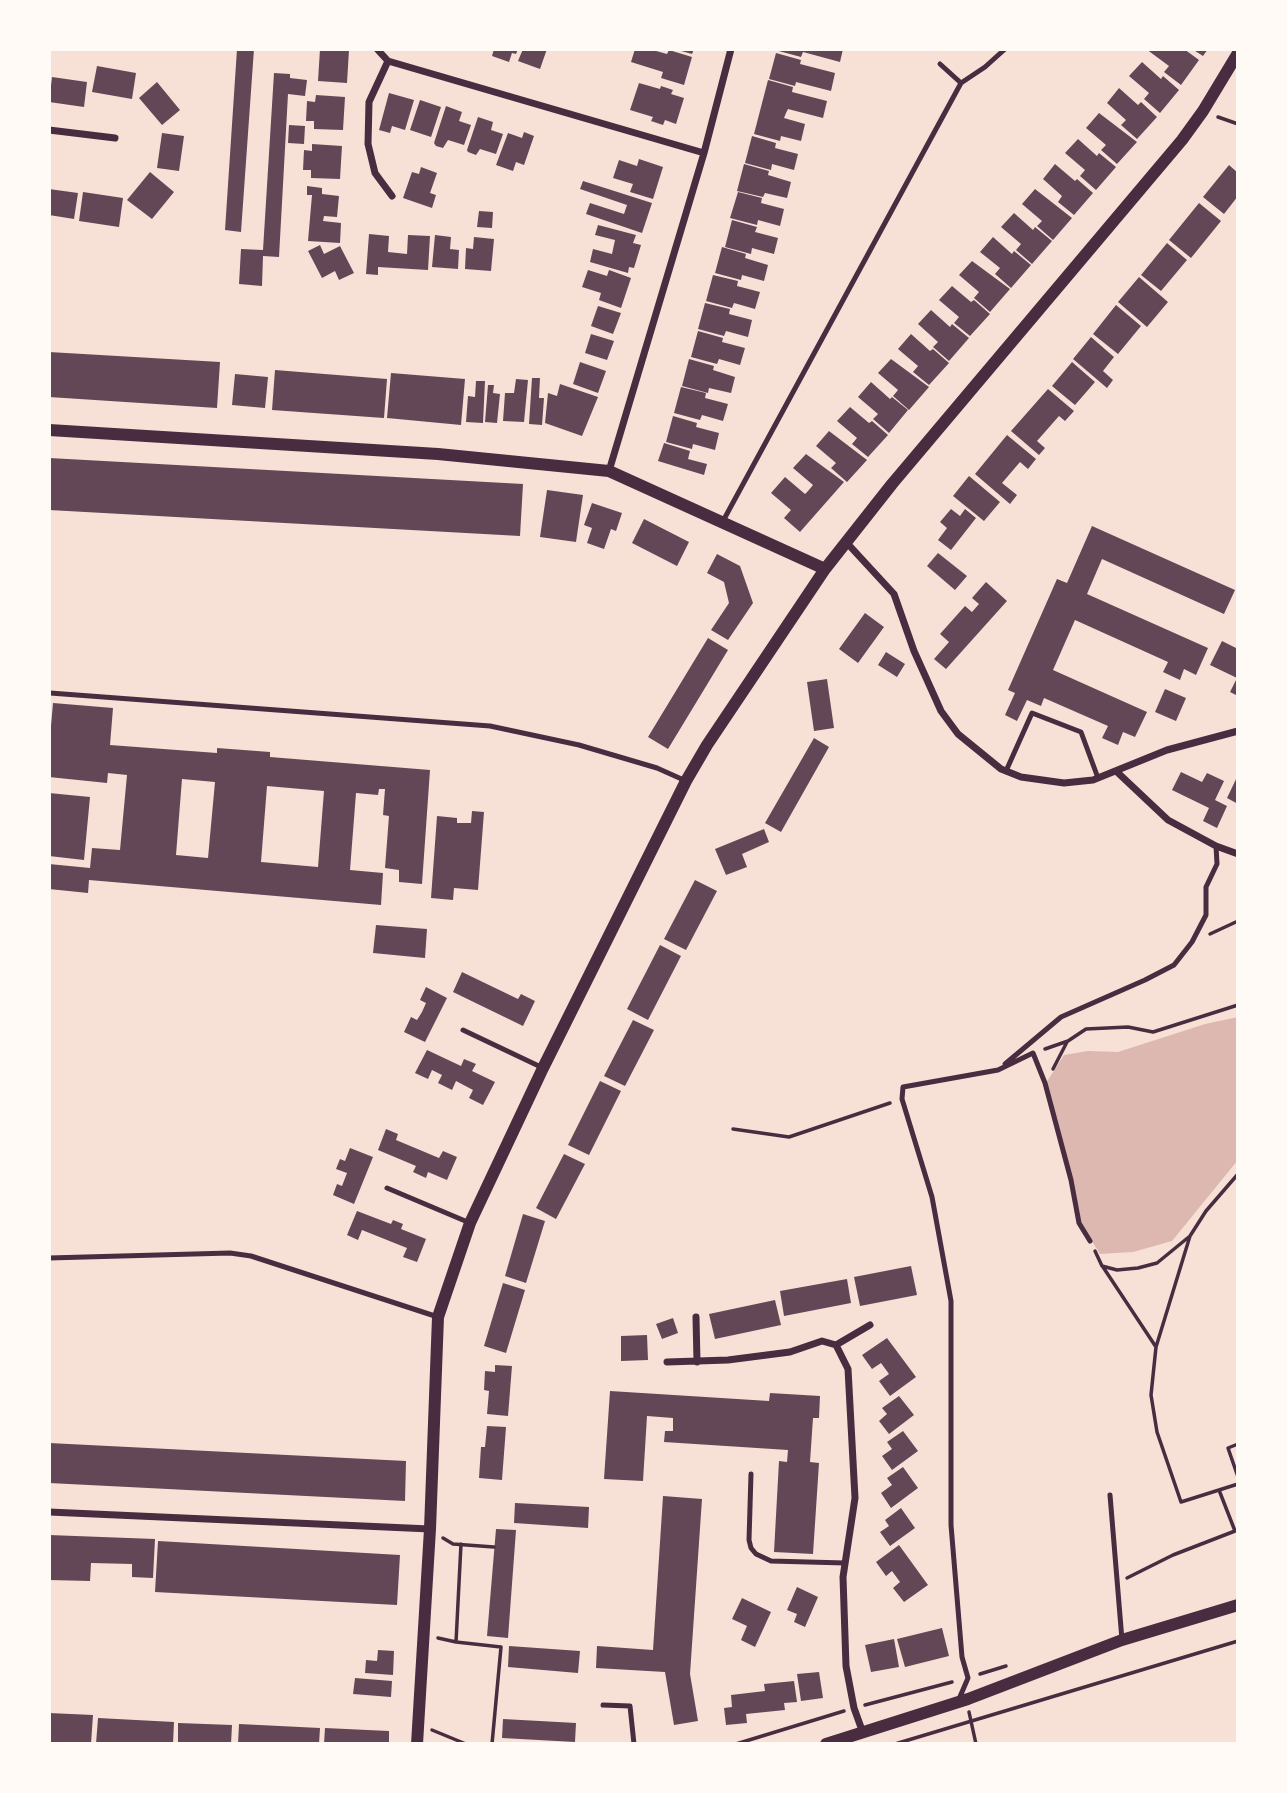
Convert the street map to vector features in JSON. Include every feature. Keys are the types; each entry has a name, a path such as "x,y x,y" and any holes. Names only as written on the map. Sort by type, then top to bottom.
{"street":[{"path":"377,49 387,61 704,153"},
{"path":"609,471 704,153 731,49"},
{"path":"417,1744 430,1529 438,1317 470,1223 543,1068 686,781 707,745 825,569 892,484 1182,140 1238,53"},
{"path":"387,61 369,102 368,144 375,173 392,196"},
{"path":"49,130 115,138"},
{"path":"49,430 438,454 609,471 825,569"},
{"path":"847,543 894,594 941,711 958,734 1006,771 1021,777 1065,783 1098,778 1167,750 1238,732"},
{"path":"1116,771 1168,820 1216,846 1238,854"},
{"path":"696,1317 698,1362"},
{"path":"667,1362 698,1362 790,1352 822,1341 836,1345 870,1325"},
{"path":"836,1345 848,1369 855,1498 843,1577 846,1666 854,1708 863,1734"},
{"path":"49,1511 430,1529"},
{"path":"826,1744 963,1701 1122,1640 1238,1605"}],"lane":[{"path":"723,521 961,83 1005,49"},
{"path":"940,64 961,83"},
{"path":"50,693 490,726 579,745 657,768 686,781"},
{"path":"1006,771 1032,713 1082,732 1098,778"},
{"path":"998,1070 1061,1017 1174,965 1192,942 1206,915 1206,887 1217,864 1216,846"},
{"path":"463,1030 543,1068"},
{"path":"963,1701 968,1678 962,1657 951,1525 951,1301 932,1197 902,1099 903,1087 998,1070 1033,1053 1045,1083 1071,1180 1079,1223 1090,1241"},
{"path":"387,1188 470,1223"},
{"path":"49,1258 240,1255 438,1317"},
{"path":"751,1474 749,1541 756,1554 771,1561 845,1563"},
{"path":"1110,1495 1122,1640"},
{"path":"603,1705 630,1706 634,1744"}],"path":[{"path":"1203,111 1238,124"},
{"path":"1192,942 1238,921"},
{"path":"1033,1053 1068,1041 1086,1029 1128,1027 1153,1032 1238,1005"},
{"path":"1045,1083 1068,1041"},
{"path":"733,1129 789,1137 902,1099"},
{"path":"1238,1174 1206,1211 1190,1236 1156,1347 1151,1395 1157,1432 1181,1502 1238,1485"},
{"path":"1102,1266 1117,1270 1157,1263 1190,1236"},
{"path":"1090,1241 1102,1266 1156,1347"},
{"path":"1238,1444 1228,1448 1238,1478"},
{"path":"1119,1582 1173,1555 1237,1531 1220,1490"},
{"path":"453,1544 494,1546"},
{"path":"461,1544 456,1642 501,1647 492,1744"},
{"path":"895,1744 1238,1641"},
{"path":"736,1744 1006,1666"},
{"path":"963,1701 976,1744"},
{"path":"418,1724 466,1744"}],"shaded area":[{"path":"1238,1017 1238,1160 1172,1241 1133,1252 1100,1254 1080,1222 1046,1083 1064,1055 1088,1051 1118,1052 1205,1024"}],"building":[{"path":"237,49 254,49 241,232 225,230"},
{"path":"320,49 349,50 347,83 318,81"},
{"path":"494,49 518,49 516,54 512,53 509,62 492,56"},
{"path":"523,49 547,49 540,69 518,61"},
{"path":"635,49 649,49 667,54 669,50 692,57 684,85 661,78 663,72 631,62"},
{"path":"674,49 694,49 692,54"},
{"path":"843,49 840,62 803,52 801,57 775,50"},
{"path":"1146,49 1184,49 1199,60 1181,85 1164,72 1169,66"},
{"path":"1192,49 1208,49 1203,56"},
{"path":"776,53 801,60 800,64 835,73 831,91 796,82 795,86 769,79"},
{"path":"1142,62 1179,90 1160,113 1144,99 1149,93 1129,76"},
{"path":"97,66 136,73 132,99 92,92"},
{"path":"274,73 290,74 290,78 307,80 305,96 288,94 279,257 263,256 262,286 239,284 241,249 263,250"},
{"path":"52,77 87,82 84,107 49,102"},
{"path":"768,80 793,87 792,92 827,101 823,118 788,109 784,118 805,124 801,141 781,136 780,141 754,134"},
{"path":"157,82 180,110 162,125 139,98"},
{"path":"639,83 673,90 671,94 684,98 676,124 665,120 663,125 651,121 653,117 630,110"},
{"path":"1119,88 1138,105 1141,102 1157,117 1137,139 1121,125 1126,120 1107,103"},
{"path":"389,93 414,100 405,130 392,126 390,133 379,130"},
{"path":"316,95 345,97 343,130 314,129 314,121 306,121 307,101 315,102"},
{"path":"420,100 441,107 431,137 410,130"},
{"path":"446,106 462,112 459,121 471,125 464,145 448,140 443,148 434,143"},
{"path":"1099,113 1137,142 1117,164 1101,150 1106,145 1086,128"},
{"path":"478,117 493,122 491,130 503,134 496,154 480,149 476,155 467,150"},
{"path":"289,125 305,126 304,144 288,143"},
{"path":"524,132 534,136 524,165 516,162 513,171 496,165 508,133 522,138"},
{"path":"162,133 184,136 179,171 157,168"},
{"path":"752,136 776,143 775,148 798,154 794,170 772,164 771,170 745,163"},
{"path":"1078,139 1097,156 1099,153 1116,167 1096,190 1080,176 1085,170 1065,153"},
{"path":"312,144 342,146 340,179 311,178 311,170 303,170 304,150 312,151"},
{"path":"639,159 663,167 653,199 630,192 633,184 613,178 619,160 637,166"},
{"path":"744,164 769,171 768,175 791,182 787,198 765,193 763,197 737,191"},
{"path":"1055,164 1093,193 1074,215 1058,202 1062,196 1043,179"},
{"path":"1229,165 1238,173 1238,196 1224,214 1203,197"},
{"path":"421,167 437,173 430,193 436,195 432,208 403,198 412,172 419,174"},
{"path":"150,172 174,192 152,219 127,200"},
{"path":"583,181 652,203 642,233 586,214 590,203 624,214 627,205 580,189"},
{"path":"307,186 322,188 322,194 339,196 337,217 324,216 323,221 341,223 340,243 308,241 312,195 307,195"},
{"path":"49,189 78,193 74,219 49,215"},
{"path":"1035,189 1072,218 1053,240 1037,226 1042,221 1022,204"},
{"path":"83,192 123,198 119,227 79,221"},
{"path":"738,192 762,198 761,203 784,209 780,226 758,220 757,225 730,218"},
{"path":"1199,203 1221,221 1191,258 1169,240"},
{"path":"479,211 493,212 492,228 477,227"},
{"path":"1014,213 1033,230 1035,227 1052,241 1032,264 1016,250 1021,244 1001,227"},
{"path":"732,220 757,227 755,232 778,238 774,254 752,248 751,254 725,247"},
{"path":"598,225 636,235 633,243 641,245 634,268 629,267 628,273 590,262 593,249 612,254 615,240 595,235"},
{"path":"369,234 389,236 388,252 407,254 408,235 430,236 428,270 378,267 378,275 366,274"},
{"path":"435,235 451,237 450,249 459,250 458,269 432,267"},
{"path":"474,237 494,239 491,271 465,269 466,248 473,249"},
{"path":"993,237 1012,254 1014,251 1031,265 1011,288 995,274 1000,268 980,252"},
{"path":"1167,243 1187,260 1161,291 1141,275"},
{"path":"320,245 324,254 340,246 354,273 339,280 335,271 322,278 308,251"},
{"path":"722,247 746,254 745,258 768,265 764,281 742,275 741,280 715,273"},
{"path":"972,261 1010,289 990,312 974,298 979,292 959,275"},
{"path":"588,270 607,276 609,270 631,278 621,308 599,300 601,293 582,287"},
{"path":"713,275 738,281 737,286 760,292 755,309 734,303 732,308 706,301"},
{"path":"1139,277 1168,302 1147,327 1118,302"},
{"path":"952,286 990,314 970,336 954,323 959,317 939,300"},
{"path":"705,303 730,309 729,314 752,320 748,337 726,331 724,336 698,329"},
{"path":"1116,305 1141,326 1118,354 1093,334"},
{"path":"598,306 621,313 613,334 591,326"},
{"path":"931,310 950,327 952,324 969,338 949,361 933,347 938,342 918,324"},
{"path":"698,331 723,338 722,342 745,348 740,365 719,359 717,364 691,357"},
{"path":"591,334 614,341 607,360 585,353"},
{"path":"911,334 949,363 929,385 913,372 918,366 898,349"},
{"path":"1091,337 1114,357 1103,371 1113,380 1107,388 1073,359"},
{"path":"49,352 220,362 217,408 49,397"},
{"path":"689,359 714,366 713,370 735,377 731,393 709,388 708,393 682,386"},
{"path":"891,359 929,387 909,410 893,396 898,390 878,373"},
{"path":"580,362 606,371 598,393 573,384"},
{"path":"1072,362 1095,382 1075,405 1052,386"},
{"path":"275,370 387,379 384,418 272,410"},
{"path":"391,373 465,379 461,425 387,418"},
{"path":"235,374 268,377 265,408 232,405"},
{"path":"532,378 540,378 539,398 544,398 542,425 529,424"},
{"path":"516,379 528,380 524,422 503,421 505,393 514,393"},
{"path":"476,381 485,381 483,423 466,422 468,396 475,397"},
{"path":"871,382 908,410 889,433 873,419 878,414 858,397"},
{"path":"560,384 598,397 582,436 545,423 548,393 557,396"},
{"path":"488,385 494,385 493,393 500,394 497,423 485,422"},
{"path":"681,387 706,393 705,398 728,404 723,421 702,415 700,420 674,413"},
{"path":"1048,389 1074,411 1065,421 1059,416 1037,441 1045,448 1039,455 1011,431"},
{"path":"850,407 888,435 868,457 852,444 857,438 837,421"},
{"path":"673,416 697,423 696,427 719,433 715,450 693,444 692,449 666,442"},
{"path":"829,431 867,460 847,482 831,468 836,463 816,446"},
{"path":"1007,435 1036,459 1028,469 1020,462 1002,483 1017,495 1010,504 975,474"},
{"path":"664,443 690,451 688,459 707,464 704,475 658,461"},
{"path":"806,454 844,482 800,532 784,518 791,510 771,493 785,477 805,494 808,491 813,485 793,468"},
{"path":"49,458 523,484 520,536 49,510"},
{"path":"969,476 1000,502 984,521 953,496"},
{"path":"547,490 583,495 576,542 540,537"},
{"path":"592,503 622,513 616,531 611,529 604,549 587,543 592,528 584,525"},
{"path":"951,509 960,516 965,509 976,518 951,550 938,540 947,528 940,522"},
{"path":"644,519 689,542 677,566 632,543"},
{"path":"1092,526 1235,590 1224,614 1102,559 1087,594 1208,648 1196,675 1184,669 1180,680 1163,672 1168,662 1075,620 1053,670 1147,712 1135,737 1123,732 1118,745 1102,738 1108,726 1044,698 1041,706 1027,700 1017,721 1005,715 1015,693 1008,690 1057,579 1067,583"},
{"path":"938,553 967,576 955,590 927,566"},
{"path":"717,554 740,566 753,603 728,640 711,630 729,603 724,582 707,573"},
{"path":"986,582 1007,601 946,669 934,659 949,642 940,634 965,606 972,612 979,604 972,598"},
{"path":"865,613 884,627 858,663 839,649"},
{"path":"708,638 728,650 668,749 648,737"},
{"path":"1222,641 1238,649 1238,696 1230,692 1237,678 1210,665"},
{"path":"886,652 905,664 897,677 878,665"},
{"path":"827,679 834,728 814,731 807,682"},
{"path":"1165,689 1186,698 1176,721 1155,712"},
{"path":"53,703 113,708 110,745 217,753 217,748 270,752 270,757 430,770 422,884 399,882 399,870 385,868 389,816 383,815 385,789 379,789 378,795 356,793 350,870 383,873 381,905 89,880 88,893 49,889 49,864 90,868 92,848 120,850 127,775 108,773 107,783 49,777","holes":["182,779 215,782 208,858 176,855","267,786 324,791 318,867 261,862"]},
{"path":"814,738 829,747 781,832 765,823"},
{"path":"1181,772 1202,782 1207,773 1224,781 1215,800 1227,806 1217,828 1203,821 1209,808 1172,790"},
{"path":"1238,775 1238,804 1227,798"},
{"path":"49,793 90,797 84,860 49,856"},
{"path":"472,811 484,812 478,890 454,888 453,900 431,898 437,816 457,818 457,823 471,823"},
{"path":"764,829 769,842 742,854 747,867 726,875 715,849"},
{"path":"695,880 717,891 686,950 664,939"},
{"path":"376,925 427,929 425,958 373,953"},
{"path":"660,945 681,956 648,1020 627,1009"},
{"path":"462,972 518,999 521,994 535,1001 523,1026 453,992"},
{"path":"426,987 447,998 425,1042 404,1032 411,1017 417,1020 422,1012 426,1003 420,1000"},
{"path":"633,1020 654,1030 625,1086 604,1076"},
{"path":"427,1050 461,1066 464,1059 476,1064 472,1071 495,1082 483,1105 469,1098 473,1090 456,1081 452,1090 438,1083 442,1075 432,1070 428,1079 415,1073"},
{"path":"600,1081 621,1091 589,1155 568,1145"},
{"path":"386,1129 398,1134 396,1140 439,1158 443,1151 457,1157 447,1180 428,1172 426,1178 413,1172 416,1166 378,1150"},
{"path":"350,1148 373,1157 354,1204 333,1195 337,1184 342,1186 347,1173 336,1169 340,1159 345,1161"},
{"path":"564,1154 585,1164 556,1219 536,1208"},
{"path":"357,1211 391,1224 393,1220 403,1224 401,1229 426,1239 417,1262 403,1257 407,1248 362,1230 358,1240 347,1235"},
{"path":"523,1214 545,1221 526,1283 505,1276"},
{"path":"911,1266 917,1295 860,1306 854,1277"},
{"path":"847,1279 851,1303 784,1316 780,1291"},
{"path":"503,1283 525,1290 506,1353 484,1346"},
{"path":"775,1300 781,1325 715,1339 709,1314"},
{"path":"673,1318 678,1333 662,1339 656,1324"},
{"path":"647,1335 648,1360 621,1361 621,1336"},
{"path":"887,1338 916,1377 890,1396 879,1381 889,1374 881,1363 872,1369 862,1355"},
{"path":"495,1365 512,1366 508,1416 487,1414 489,1391 484,1390 485,1371 495,1372"},
{"path":"610,1391 769,1401 770,1393 820,1396 819,1418 813,1418 810,1462 819,1463 813,1554 774,1552 779,1461 787,1462 788,1450 664,1442 665,1431 673,1431 673,1418 647,1416 643,1481 604,1479"},
{"path":"899,1396 914,1415 889,1434 879,1421 887,1414 882,1408"},
{"path":"487,1426 506,1427 502,1480 479,1478 481,1447 485,1447"},
{"path":"903,1431 918,1451 892,1470 882,1456 892,1449 887,1442"},
{"path":"49,1443 406,1461 405,1501 49,1483"},
{"path":"903,1467 918,1488 891,1508 881,1493 892,1485 887,1478"},
{"path":"663,1496 702,1499 690,1674 698,1721 674,1725 665,1672 596,1668 597,1646 653,1650"},
{"path":"515,1503 589,1507 588,1528 514,1523"},
{"path":"901,1508 915,1528 890,1546 880,1532 889,1526 885,1520"},
{"path":"496,1529 516,1530 508,1638 487,1636"},
{"path":"49,1535 155,1539 153,1578 132,1577 132,1564 91,1563 90,1581 49,1580"},
{"path":"158,1541 400,1555 397,1605 155,1592"},
{"path":"899,1545 928,1585 904,1602 893,1588 900,1582 892,1571 886,1576 876,1562"},
{"path":"797,1587 818,1597 805,1627 794,1622 797,1614 787,1610"},
{"path":"742,1598 771,1612 755,1647 741,1640 747,1626 732,1619"},
{"path":"942,1628 949,1656 905,1667 897,1639"},
{"path":"894,1639 899,1667 871,1672 865,1645"},
{"path":"509,1646 580,1651 578,1673 508,1667"},
{"path":"378,1650 394,1651 393,1675 365,1673 366,1660 377,1661"},
{"path":"819,1672 823,1698 801,1701 797,1674"},
{"path":"355,1678 392,1681 391,1697 353,1694"},
{"path":"794,1681 797,1702 784,1703 785,1710 746,1714 747,1723 726,1725 724,1708 732,1707 731,1695 765,1691 764,1684"},
{"path":"49,1713 93,1715 91,1744 49,1744"},
{"path":"98,1718 174,1722 173,1744 96,1744"},
{"path":"503,1719 576,1723 575,1742 502,1738"},
{"path":"178,1723 232,1725 231,1744 178,1744"},
{"path":"239,1724 320,1728 319,1744 238,1744"},
{"path":"325,1728 389,1731 389,1744 324,1744"}]}
